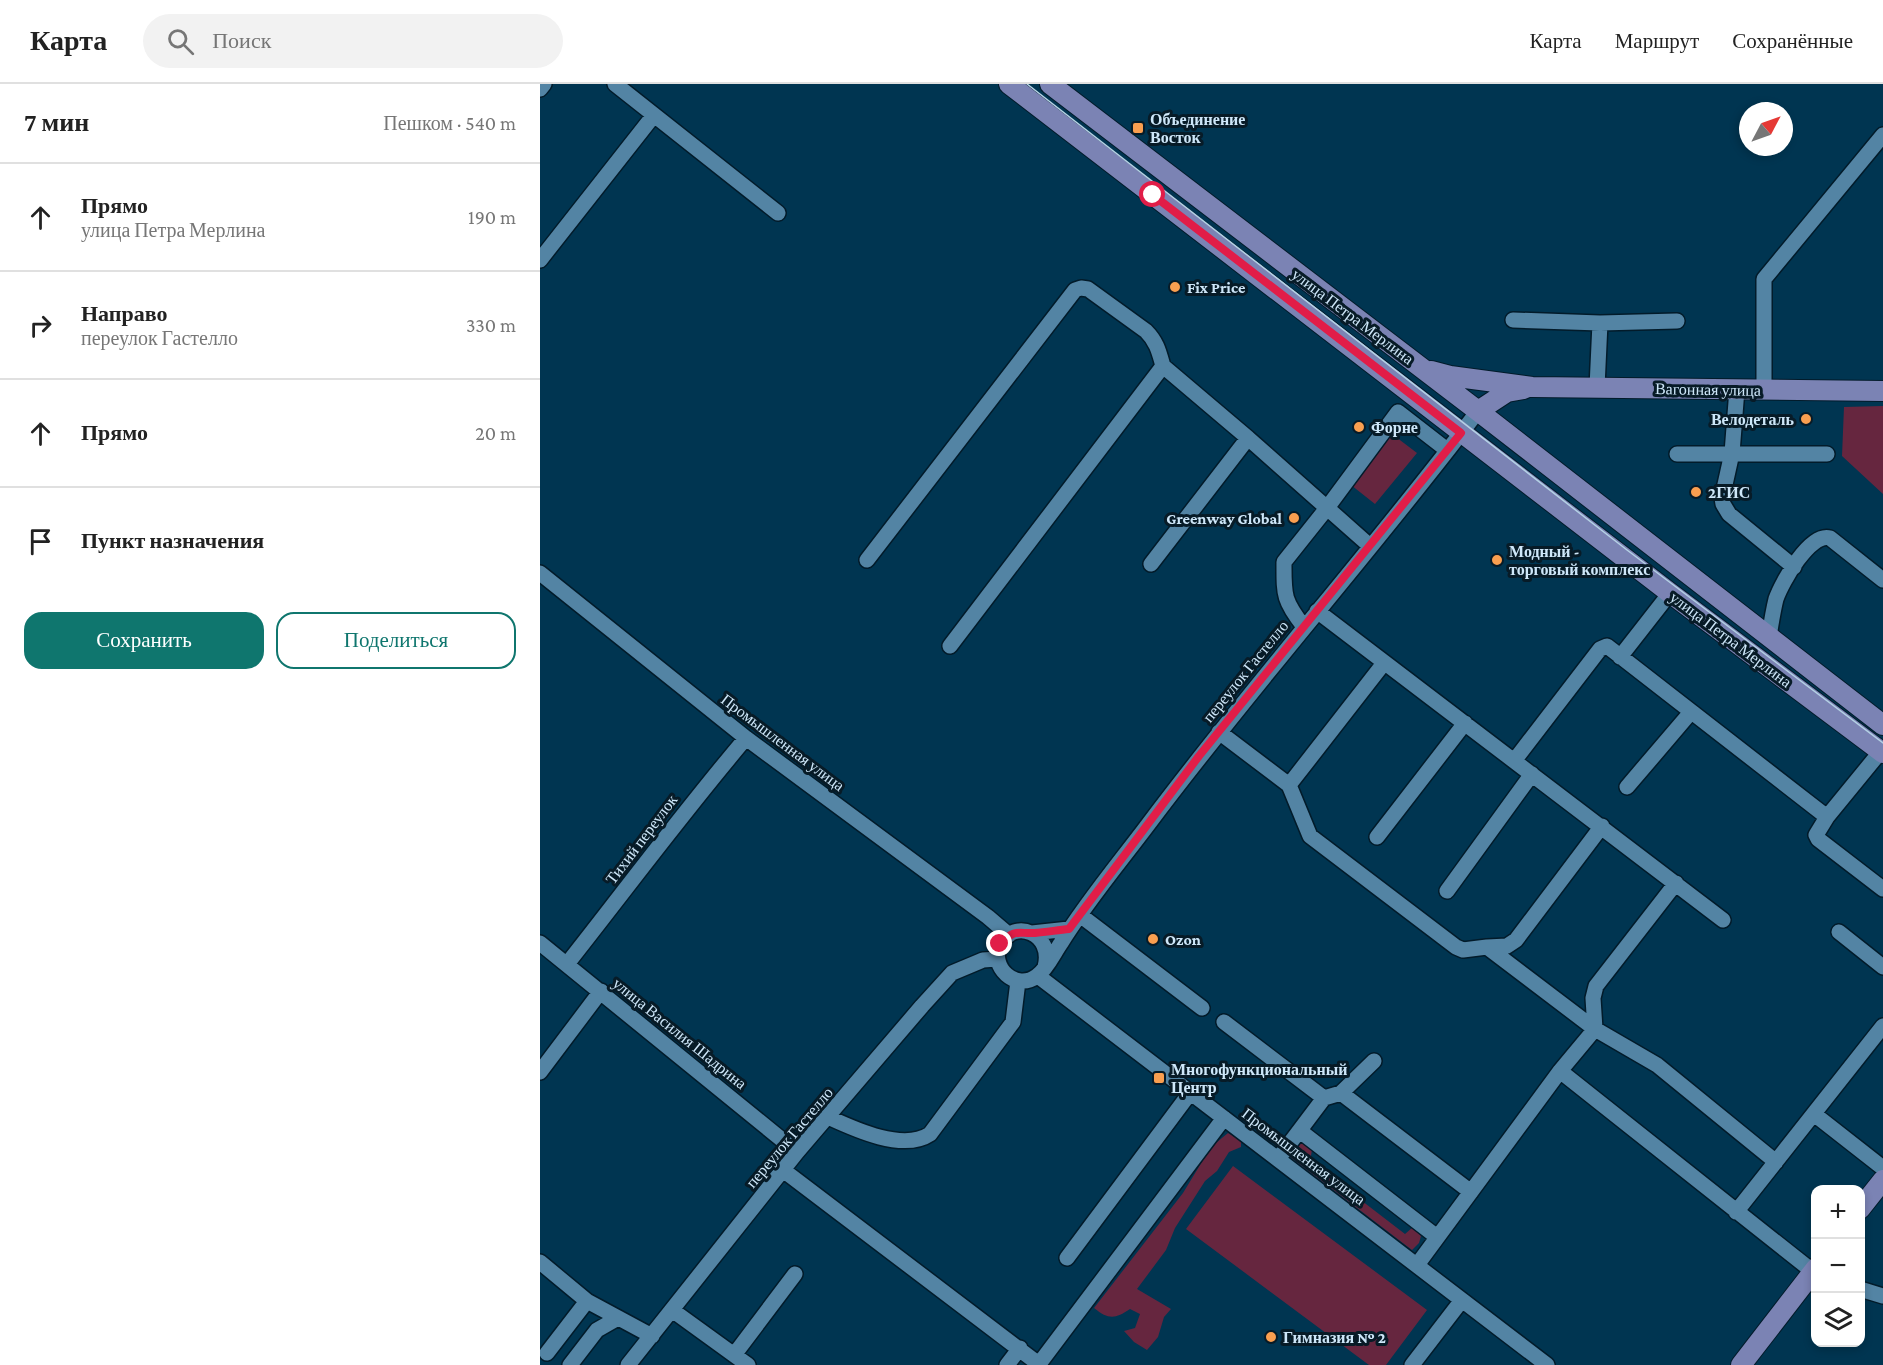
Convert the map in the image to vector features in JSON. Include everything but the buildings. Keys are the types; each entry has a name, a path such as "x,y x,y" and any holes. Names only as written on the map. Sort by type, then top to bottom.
{"main road":[{"name":"улица Петра Мерлина","path":"1009,84 1670,593 1882,752"},
{"name":"улица Петра Мерлина","path":"1050,84 1478,411 1883,725"},
{"name":"Вагонная улица","path":"1421,368 1450,376 1532,387 1883,391"},
{"name":"Вагонная улица","path":"1478,411 1507,392 1532,387"},
{"path":"1865,1203 1883,1180"},
{"path":"1741,1365 1811,1276"}],"street":[{"path":"540,89 544,84"},
{"path":"615,84 778,213"},
{"path":"540,260 654,115"},
{"path":"1764,390 1764,279 1883,135"},
{"path":"867,560 1075,290 1081,288 1088,289 1146,331 1154,339 1163,366 1370,546"},
{"path":"1513,320 1600,323 1677,321"},
{"path":"1597,387 1600,323"},
{"path":"950,646 1163,366"},
{"path":"1737,389 1732,453 1722,498 1725,509 1794,567"},
{"name":"переулок Гастелло","path":"1042,972 1069,929 1219,732 1478,411"},
{"path":"1304,627 1289,608 1285,597 1284,562 1398,412 1447,450"},
{"path":"1151,564 1248,438"},
{"path":"1677,454 1827,454"},
{"path":"1769,637 1777,598 1794,567 1812,543 1825,536 1883,580"},
{"name":"Промышленная улица","path":"540,573 746,738 988,917 1005,939"},
{"path":"1620,657 1670,593"},
{"path":"1317,611 1723,920"},
{"path":"1514,761 1600,649 1606,646 1827,817"},
{"path":"1289,785 1384,663"},
{"path":"1627,787 1691,711"},
{"path":"1377,837 1465,723"},
{"path":"1219,732 1289,785 1305,827 1317,843 1463,950 1507,946 1516,940 1602,826"},
{"name":"Тихий переулок","path":"567,964 702,789 746,738"},
{"path":"1882,752 1827,817 1816,835 1818,839 1883,889"},
{"path":"1447,891 1532,774"},
{"path":"1417,1265 1560,1071 1595,1029 1593,998 1596,986 1676,883"},
{"path":"1080,915 1202,1008"},
{"path":"951,973 982,952 1021,931 1032,933 1069,929"},
{"path":"1839,932 1883,967"},
{"path":"1005,939 997,959 1000,968 1008,977 1018,981 1029,981 1042,972 1048,957 1041,939 1032,933"},
{"name":"улица Василия Шадрина","path":"540,943 797,1152"},
{"path":"1487,947 1595,1029 1657,1065 1776,1162"},
{"name":"переулок Гастелло","path":"628,1365 797,1152 951,973 983,960 997,959"},
{"name":"Промышленная улица","path":"1042,972 1190,1093 1547,1365"},
{"path":"828,1117 868,1135 882,1138 915,1139 924,1138 930,1134 1013,1022 1018,981"},
{"path":"540,1072 601,991"},
{"path":"1224,1022 1324,1098"},
{"path":"1736,1212 1883,1026"},
{"path":"1278,1159 1324,1098 1341,1093 1374,1061"},
{"path":"1560,1071 1811,1270"},
{"path":"1067,1258 1190,1093"},
{"path":"1341,1093 1471,1192"},
{"path":"1814,1114 1883,1168"},
{"path":"783,1170 1020,1348 1039,1365 1224,1118"},
{"path":"1300,1131 1437,1237"},
{"path":"540,1263 587,1301 652,1336"},
{"path":"734,1355 795,1275"},
{"path":"1865,1291 1883,1296"},
{"path":"1412,1365 1462,1300"},
{"path":"542,1354 587,1301"},
{"path":"672,1310 748,1365"},
{"path":"570,1365 597,1330 618,1318"},
{"path":"1007,1365 1020,1348"}],"shaded area":[{"path":"1883,406 1883,494 1842,456 1844,407"},
{"path":"1392,434 1417,453 1375,504 1351,485"},
{"path":"1228,1133 1241,1140 1241,1147 1229,1152 1217,1171 1205,1181 1175,1228 1166,1250 1137,1289 1171,1309 1164,1317 1158,1337 1147,1350 1134,1342 1124,1331 1135,1328 1140,1314 1130,1309 1112,1317 1094,1308 1183,1193 1211,1147"},
{"path":"1300,1143 1312,1150 1310,1161 1405,1234 1413,1227 1421,1236 1419,1243 1412,1250 1289,1156 1294,1147"},
{"path":"1233,1166 1427,1310 1386,1365 1369,1365 1186,1229"}],"tram line":[{"path":"1027,84 1627,550 1883,743"}],"place":[{"name":"Объединение Восток","path":"1138,128"},
{"name":"Fix Price","path":"1175,287"},
{"name":"Велодеталь","path":"1806,419"},
{"name":"Форне","path":"1359,427"},
{"name":"2ГИС","path":"1696,492"},
{"name":"Greenway Global","path":"1294,518"},
{"name":"Модный - торговый комплекс","path":"1497,560"},
{"name":"Ozon","path":"1153,939"},
{"name":"Многофункциональный Центр","path":"1159,1078"},
{"name":"Гимназия № 2","path":"1271,1337"}],"route":[{"path":"1000,944 1009,935 1021,931 1032,933 1069,929 1199,756 1461,433 1153,195"}]}
